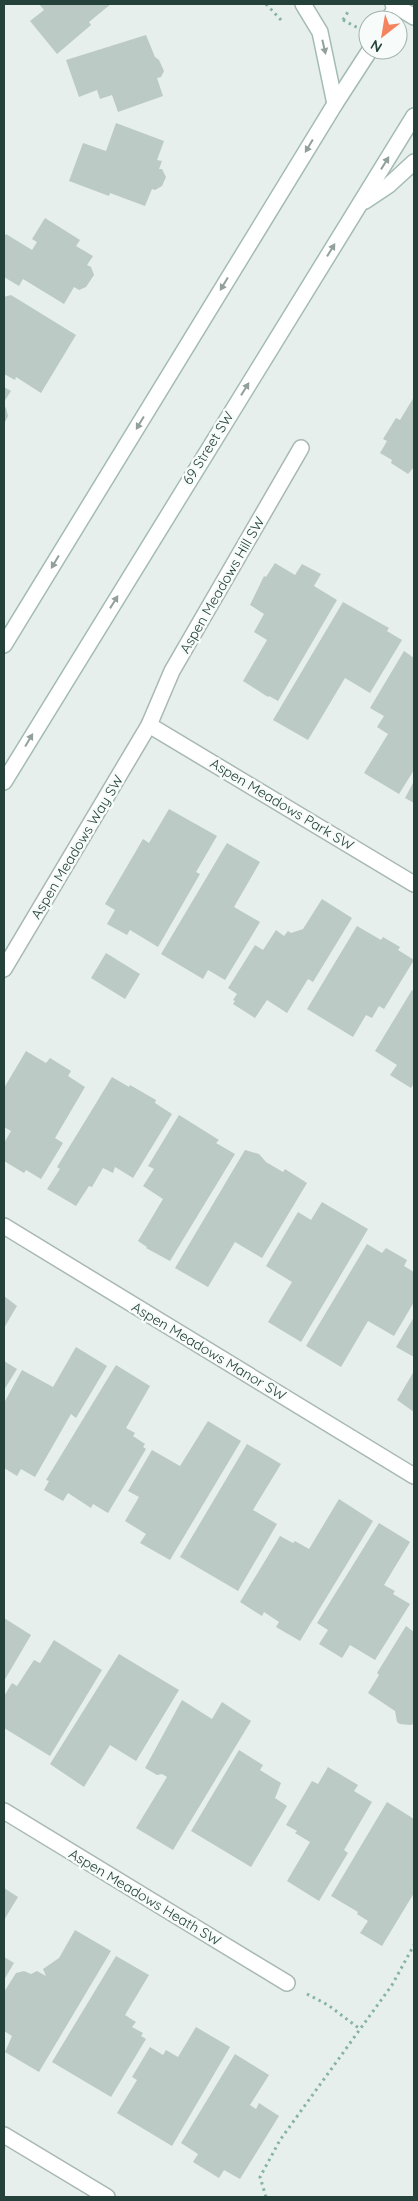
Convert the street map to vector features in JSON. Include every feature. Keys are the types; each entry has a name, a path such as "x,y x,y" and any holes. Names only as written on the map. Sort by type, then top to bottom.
{"street":[{"path":"303,4 320,32 335,104"},
{"path":"396,4 414,17"},
{"path":"4,645 364,60"},
{"name":"69 Street SW","path":"4,782 414,116"},
{"path":"359,204 388,185 414,162"},
{"name":"Aspen Meadows Hill SW","path":"149,725 172,672 301,448"},
{"name":"Aspen Meadows Park SW","path":"149,725 414,884"},
{"name":"Aspen Meadows Way SW","path":"4,969 149,725"},
{"name":"Aspen Meadows Manor SW","path":"4,1226 414,1476"},
{"name":"Aspen Meadows Heath SW","path":"4,1811 287,1983"},
{"path":"4,2136 107,2197"}],"path":[{"path":"349,10 343,20 358,28"},
{"path":"266,2197 260,2177 280,2140 392,1985 414,1945"},
{"path":"287,1983 328,2005 360,2029"}],"building":[{"path":"39,4 111,4 89,22 91,25 57,54 30,21 44,10"},
{"path":"146,35 155,57 159,60 164,71 161,77 157,78 163,96 118,112 112,95 100,99 97,90 79,97 66,60"},
{"path":"116,123 164,141 157,160 162,161 159,169 162,169 166,177 162,186 155,190 152,189 145,206 110,193 109,196 69,181 83,143 106,151"},
{"path":"45,218 80,240 76,246 93,256 87,265 91,267 94,275 86,287 79,290 74,287 64,304 23,279 19,286 4,277 4,237 6,234 32,250 37,242 32,239"},
{"path":"11,295 76,335 41,393 16,377 15,380 4,374 4,297"},
{"path":"4,387 11,391 4,402"},
{"path":"414,397 414,467 408,474 391,463 392,460 380,453 387,441 383,439 396,418 400,420"},
{"path":"4,406 8,416 4,424"},
{"path":"275,563 295,575 302,564 321,574 314,586 337,600 278,701 243,681 267,640 254,632 264,614 250,605 264,576 266,577"},
{"path":"343,602 389,628 387,631 402,640 370,693 345,678 308,740 273,720"},
{"path":"404,651 414,658 414,770 399,794 364,773 388,734 377,727 384,716 370,708"},
{"path":"414,781 414,803 405,798"},
{"path":"169,809 217,836 196,872 200,874 158,947 130,930 127,935 107,924 115,910 105,904 143,839 149,843"},
{"path":"227,843 260,862 234,907 260,922 225,980 208,970 203,979 161,954"},
{"path":"322,899 352,918 313,982 308,979 287,1013 267,1000 255,1018 233,1004 237,994 228,988 255,945 263,950 276,930 284,936 288,931 291,933 303,929"},
{"path":"357,926 381,940 383,937 400,947 398,950 414,960 384,1009 379,1006 372,1018 366,1015 353,1037 307,1009"},
{"path":"106,953 140,974 125,999 91,978"},
{"path":"412,990 414,991 414,1083 411,1088 390,1075 397,1065 375,1051"},
{"path":"26,1051 46,1063 50,1058 71,1071 68,1076 85,1087 55,1138 63,1143 41,1179 26,1170 24,1173 4,1161 4,1143 11,1131 4,1127 4,1088"},
{"path":"112,1077 156,1100 155,1103 172,1114 133,1178 115,1167 113,1173 103,1168 92,1187 89,1186 76,1206 47,1189 60,1169 57,1167"},
{"path":"179,1115 219,1140 216,1143 235,1154 170,1261 146,1248 138,1241 163,1199 143,1186 154,1169 148,1166"},
{"path":"245,1150 259,1154 266,1162 283,1172 285,1169 307,1183 262,1258 235,1242 208,1287 175,1268"},
{"path":"322,1202 368,1229 301,1342 268,1322 292,1282 266,1266 298,1212 311,1220"},
{"path":"367,1244 382,1253 386,1248 407,1260 404,1266 414,1272 414,1302 394,1336 368,1321 341,1367 306,1346"},
{"path":"4,1296 17,1306 4,1328"},
{"path":"414,1317 414,1357 396,1347"},
{"path":"76,1347 107,1366 76,1418 71,1414 35,1477 21,1469 17,1476 4,1468 4,1403 22,1370 53,1387"},
{"path":"4,1361 17,1369 4,1390"},
{"path":"116,1365 150,1386 126,1428 135,1433 133,1436 145,1444 143,1447 146,1449 108,1513 93,1504 91,1508 68,1493 63,1501 44,1490 49,1481 46,1480"},
{"path":"414,1371 414,1412 397,1400"},
{"path":"208,1421 241,1441 170,1560 140,1543 146,1534 125,1521 139,1497 128,1491 152,1450 180,1466"},
{"path":"247,1444 281,1464 253,1510 277,1524 238,1591 180,1557"},
{"path":"339,1499 373,1521 300,1641 276,1627 279,1622 264,1612 262,1616 240,1602 280,1536 293,1543 295,1541 309,1549"},
{"path":"379,1523 410,1542 384,1585 395,1591 393,1594 410,1604 375,1660 350,1645 342,1658 319,1644 328,1630 317,1623"},
{"path":"4,1618 31,1635 4,1681"},
{"path":"406,1626 414,1632 414,1724 410,1725 397,1722 395,1711 368,1693 379,1675 377,1673"},
{"path":"54,1640 102,1670 50,1756 4,1728 4,1696 12,1683 17,1686 34,1660 40,1663"},
{"path":"119,1654 179,1690 136,1761 110,1745 84,1787 50,1764"},
{"path":"182,1700 212,1719 222,1702 251,1721 173,1850 136,1828 167,1777 162,1774 157,1775 145,1768"},
{"path":"239,1750 263,1765 260,1770 281,1783 275,1798 287,1806 251,1867 191,1831"},
{"path":"328,1767 358,1785 354,1791 372,1802 344,1850 348,1853 319,1901 287,1881 310,1842 286,1825 312,1781 318,1784"},
{"path":"387,1802 414,1819 414,1893 382,1946 360,1933 368,1921 357,1914 358,1912 331,1896"},
{"path":"4,1888 18,1897 4,1920"},
{"path":"75,1930 111,1951 39,2072 5,2052 12,2036 4,2031 4,1992 16,1973 24,1971 31,1974 37,1971 46,1976 43,1969 59,1958"},
{"path":"116,1956 149,1975 125,2015 136,2022 132,2027 143,2033 141,2036 146,2039 111,2097 52,2062"},
{"path":"4,1957 14,1963 4,1980"},
{"path":"196,2027 230,2047 172,2146 117,2113 137,2080 132,2077 150,2047 163,2055 166,2050 178,2057"},
{"path":"235,2054 269,2075 250,2105 256,2109 259,2103 279,2116 240,2179 224,2170 219,2178 193,2162 198,2154 181,2143"}]}
